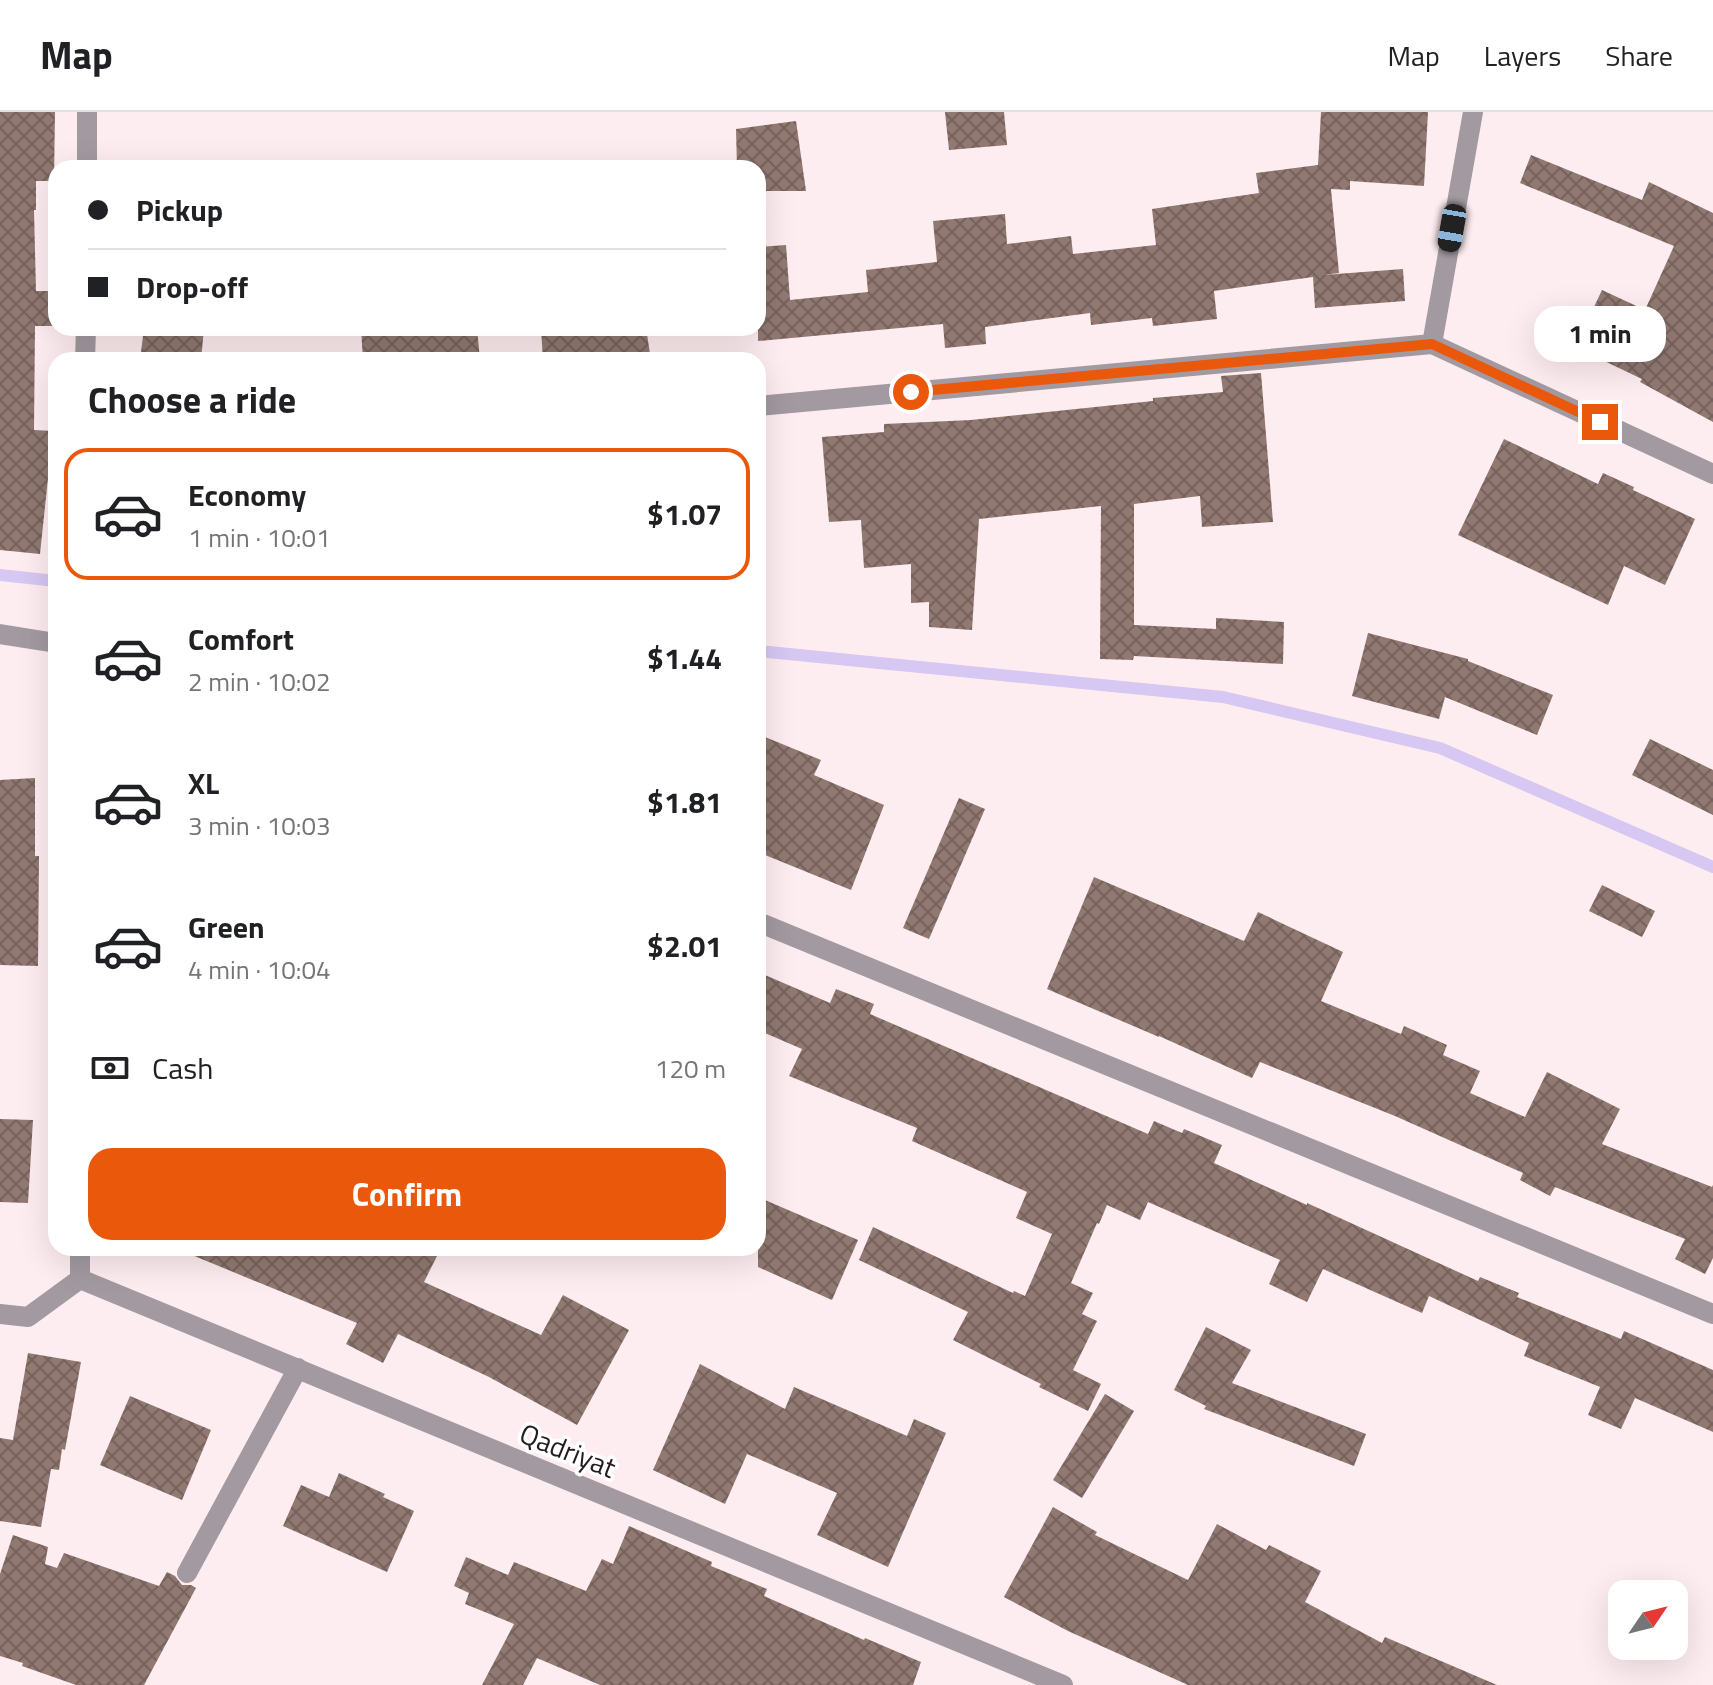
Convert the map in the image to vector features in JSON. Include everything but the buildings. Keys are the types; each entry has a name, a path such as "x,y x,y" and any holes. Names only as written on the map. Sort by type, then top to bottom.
{"street":[{"path":"87,112 87,160"},
{"path":"1432,344 1473,112"},
{"path":"766,405 1432,344 1713,474"},
{"path":"0,634 48,642"},
{"path":"766,925 1713,1314"},
{"path":"0,1314 28,1317 80,1279 80,1256"},
{"name":"Qadriyat","path":"80,1279 1063,1685"},
{"path":"187,1573 298,1368"}],"waterway":[{"path":"0,575 48,580"},
{"path":"766,652 1223,697 1440,748 1713,867"}],"route":[{"path":"911,392 1432,344 1600,422"}]}
